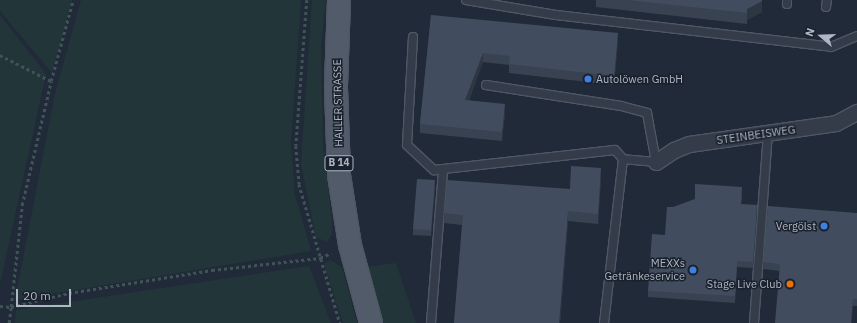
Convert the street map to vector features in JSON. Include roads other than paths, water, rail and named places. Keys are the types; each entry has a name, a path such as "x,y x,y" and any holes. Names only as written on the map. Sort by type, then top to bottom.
{"main road":[{"name":"HALLER STRASSE","path":"339,0 336,88 339,175 350,245 371,323"}],"street":[{"name":"STEINBEISWEG","path":"656,162 674,150 689,144 768,134 836,123 857,112"}],"lane":[{"path":"466,0 556,15 831,47 857,36"},
{"path":"413,37 407,145 434,170 615,150 623,159 656,162 647,113 621,106 486,86"},
{"path":"754,323 768,134"},
{"path":"604,323 623,159"},
{"path":"432,323 443,168"}],"place":[{"name":"Autolöwen GmbH","path":"588,79"},
{"name":"Vergölst","path":"824,226"},
{"name":"MEXXs Getränkeservice","path":"693,270"},
{"name":"Stage Live Club","path":"790,284"}]}
